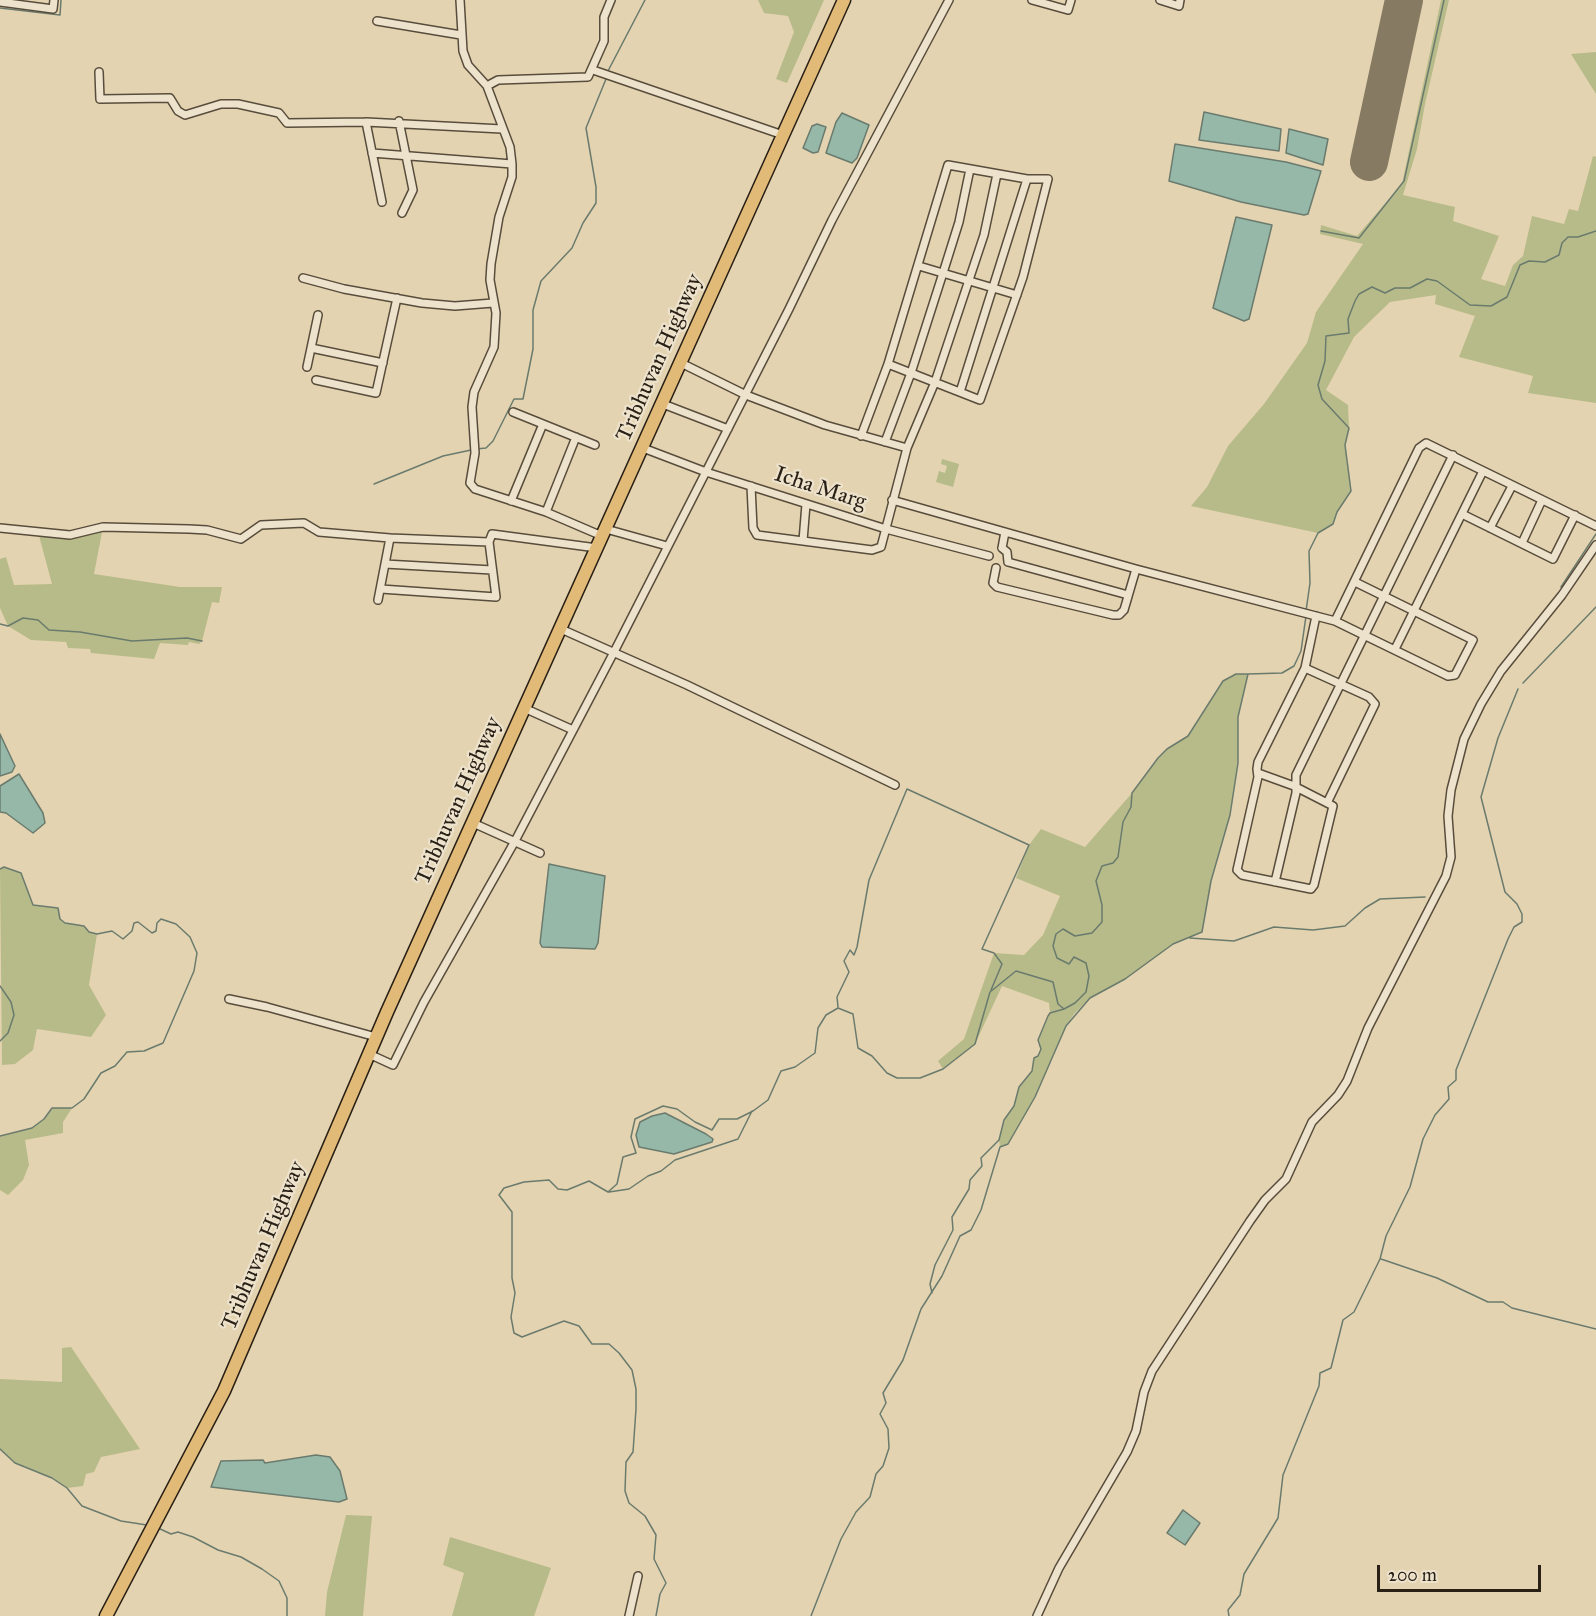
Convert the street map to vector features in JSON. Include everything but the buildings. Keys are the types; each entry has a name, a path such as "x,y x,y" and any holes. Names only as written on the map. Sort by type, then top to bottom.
{"highway":[{"name":"Tribhuvan Highway","path":"106,1616 224,1391 376,1037 844,0"}],"street":[{"path":"0,2 53,9 54,0"},
{"path":"460,0 461,35 468,65 487,86 510,147 512,164 512,177 499,217 491,264 493,303 496,313 494,347 473,399 475,450 470,483 475,489 604,532 668,546"},
{"path":"487,86 498,80 588,76 593,70 604,41 604,17 611,0"},
{"path":"369,1054 393,1065 454,946 515,842 746,395 811,260 949,0"},
{"path":"1032,0 1068,10 1071,0"},
{"path":"1160,0 1179,6 1180,0"},
{"path":"377,21 461,35"},
{"path":"593,70 783,135"},
{"path":"99,72 100,99 170,98 178,111 185,115 220,104 238,104 279,113 287,123 399,121 502,129"},
{"path":"399,121 413,190 402,213"},
{"path":"366,122 382,202"},
{"path":"372,153 512,164"},
{"path":"861,436 888,364 948,165 1027,179 1048,179 1049,183 1017,295 980,400 888,364"},
{"path":"885,442 911,373 959,222 970,169"},
{"path":"752,486 754,532 761,536 876,550 883,544 892,500 907,448 935,382 984,235 997,174"},
{"path":"960,392 1027,179"},
{"path":"919,266 1017,295"},
{"path":"303,278 397,298 455,306 493,303"},
{"path":"316,380 376,393 397,298"},
{"path":"307,367 318,315"},
{"path":"311,348 382,363"},
{"path":"681,363 746,395 861,436 907,448"},
{"path":"663,404 728,429"},
{"path":"513,412 595,445"},
{"path":"511,501 543,424"},
{"path":"546,512 576,437"},
{"path":"1335,621 1419,448 1426,443 1431,443 1512,486 1596,525"},
{"name":"Icha Marg","path":"643,448 706,472 886,529 989,556"},
{"path":"1275,882 1296,793 1294,786 1296,775 1453,455"},
{"path":"1395,649 1482,471"},
{"path":"1490,528 1512,486"},
{"path":"892,500 1136,569 1335,621 1451,676 1455,675 1473,640 1355,582"},
{"path":"1522,543 1542,500"},
{"path":"803,541 806,504"},
{"path":"1462,514 1552,559 1575,516"},
{"path":"0,528 70,536 103,527 189,529 207,530 241,539 261,525 304,523 319,532 489,543"},
{"path":"1002,548 1005,532"},
{"path":"381,589 496,597 489,543 492,534 597,548"},
{"path":"378,600 390,538"},
{"path":"1037,1616 1059,1568 1127,1452 1136,1431 1144,1392 1152,1371 1250,1221 1265,1200 1287,1179 1312,1122 1338,1095 1347,1081 1368,1028 1446,876 1451,857 1448,816 1451,790 1464,739 1481,704 1501,671 1556,603 1596,544"},
{"path":"1002,548 1007,552 1008,562 1003,567 996,568 990,563 989,556 995,549 1002,548"},
{"path":"1008,562 1128,595"},
{"path":"385,564 492,570"},
{"path":"996,568 993,583 997,587 1113,615 1122,613 1136,569"},
{"path":"1258,773 1328,801 1333,811 1314,885 1307,890 1242,875 1237,870 1258,773 1258,762 1305,668 1308,614"},
{"path":"561,629 614,651 895,785"},
{"path":"1305,668 1369,698 1375,707 1328,801"},
{"path":"524,708 573,730"},
{"path":"473,823 540,853"},
{"path":"229,999 376,1037"},
{"path":"628,1616 638,1576"}],"green space":[{"path":"758,0 824,0 787,83 776,79 794,32 788,16 764,13"},
{"path":"1441,0 1449,0 1417,149 1403,195 1455,207 1453,221 1499,236 1481,279 1505,286 1513,265 1523,256 1532,216 1564,224 1569,209 1578,211 1593,156 1596,157 1596,403 1528,393 1533,376 1459,357 1475,316 1435,304 1436,295 1390,302 1354,337 1326,390 1348,405 1349,428 1345,445 1351,491 1337,512 1333,524 1318,533 1191,506 1207,487 1228,446 1264,404 1307,343 1316,312 1363,244 1320,234 1321,225 1357,236 1402,184"},
{"path":"1596,52 1596,94 1571,54"},
{"path":"942,459 959,464 953,487 936,482 939,471 945,473 947,466 941,464"},
{"path":"103,527 94,574 180,587 222,587 219,603 212,602 202,641 199,644 160,643 154,659 91,653 90,649 68,648 66,642 31,640 8,626 0,608 0,559 6,557 14,585 52,584 38,532 70,535"},
{"path":"1236,674 1248,674 1238,717 1238,763 1230,815 1211,881 1202,932 1173,944 1126,979 1090,998 1074,1014 1066,1026 1035,1097 1008,1144 1000,1147 999,1140 1004,1120 1014,1106 1019,1087 1032,1071 1034,1058 1038,1056 1041,1049 1038,1040 1050,1013 1049,1003 1002,986 975,1044 943,1069 938,1061 964,1039 994,953 1024,955 1043,935 1060,896 1016,878 1029,845 1041,829 1085,847 1132,793 1158,758 1167,749 1188,736 1223,681"},
{"path":"4,867 21,873 33,905 58,908 60,919 65,923 84,926 89,932 97,934 89,985 106,1015 91,1037 37,1029 33,1050 15,1064 2,1065 0,869"},
{"path":"52,1108 72,1108 63,1122 63,1133 25,1140 29,1165 23,1180 8,1195 0,1190 0,1136 32,1128 44,1119"},
{"path":"71,1347 140,1449 101,1457 94,1472 86,1474 83,1486 67,1488 52,1478 15,1463 0,1449 0,1379 62,1382 62,1348"},
{"path":"346,1515 372,1516 363,1616 325,1616 327,1592"},
{"path":"450,1537 551,1568 534,1616 452,1616 464,1573 443,1565"}],"shaded area":[{"path":"1204,112 1281,129 1279,151 1199,140"},
{"path":"842,113 869,125 857,158 852,163 826,153 836,122"},
{"path":"817,124 826,127 818,152 813,153 803,148 812,126"},
{"path":"1289,129 1328,139 1323,165 1286,153"},
{"path":"1175,144 1286,162 1321,171 1308,214 1241,202 1169,181"},
{"path":"1236,217 1272,225 1249,319 1244,321 1213,308"},
{"path":"0,734 15,766 12,772 0,776"},
{"path":"19,774 43,813 45,823 33,833 6,813 0,812 0,786"},
{"path":"549,864 605,876 598,943 595,949 542,947 540,943"},
{"path":"665,1113 706,1134 713,1139 712,1142 674,1154 639,1147 636,1135 640,1122"},
{"path":"316,1455 330,1457 340,1471 347,1499 339,1502 211,1487 221,1461 263,1460 265,1463"},
{"path":"1183,1510 1200,1523 1185,1545 1167,1533"}],"waterway":[{"path":"0,8 60,15 61,0"},
{"path":"608,71 645,0"},
{"path":"1321,231 1359,238 1404,181 1444,0"},
{"path":"476,449 486,448 493,441 514,399 523,399 533,349 533,310 541,281 572,248 583,223 596,203 596,187 586,128 606,79"},
{"path":"1306,611 1310,583 1309,551 1318,533 1333,524 1337,512 1351,491 1345,445 1349,428 1322,399 1318,385 1325,361 1326,336 1349,333 1348,319 1355,301 1359,294 1372,287 1385,293 1395,288 1410,288 1427,279 1437,281 1470,305 1491,306 1507,297 1520,265 1529,261 1545,262 1559,255 1562,243 1568,237 1578,237 1596,231"},
{"path":"374,484 443,456 471,450"},
{"path":"1561,587 1596,534"},
{"path":"1523,683 1596,607"},
{"path":"811,1616 841,1539 856,1512 870,1497 876,1474 883,1466 889,1448 888,1429 880,1414 886,1403 883,1393 903,1360 921,1309 942,1276 960,1236 971,1230 981,1210 1000,1147 1008,1144 1035,1097 1066,1026 1090,998 1125,979 1173,944 1202,932 1211,881 1230,815 1238,763 1238,717 1248,674 1282,673 1294,666 1301,651 1306,616"},
{"path":"0,624 8,626 23,618 38,620 49,630 80,632 132,641 187,638 202,641"},
{"path":"656,1616 660,1594 666,1583 654,1559 656,1535 645,1516 629,1503 625,1491 626,1462 633,1452 636,1409 636,1389 632,1370 609,1344 592,1344 579,1326 564,1321 522,1337 514,1333 511,1317 515,1293 512,1278 512,1212 499,1195 504,1188 524,1182 549,1180 558,1189 567,1190 589,1181 608,1192 617,1184 623,1157 636,1153 631,1137 635,1119 663,1106 677,1109 695,1122 712,1130 719,1119 737,1119 753,1111 768,1100 781,1071 795,1067 815,1053 818,1028 826,1015 838,1008 853,1014 858,1048 872,1056 887,1073 897,1078 920,1078 943,1069 975,1044 990,992 1016,971 1053,982 1058,1004 1064,1009 1075,1003 1086,992 1089,976 1086,963 1074,957 1069,964 1057,958 1053,946 1056,934 1063,929 1075,936 1092,933 1102,922 1102,905 1096,881 1102,866 1113,863 1118,857 1123,822 1131,807 1132,793 1158,758 1167,749 1188,736 1223,681 1236,674 1248,674"},
{"path":"1229,1616 1228,1610 1240,1595 1244,1574 1278,1518 1283,1475 1319,1386 1320,1373 1331,1368 1343,1320 1354,1312 1380,1259 1386,1236 1410,1187 1423,1139 1435,1115 1449,1099 1448,1087 1456,1080 1456,1070 1508,939 1514,927 1522,922 1522,914 1517,904 1505,892 1481,797 1498,738 1518,689"},
{"path":"838,1007 837,997 849,972 844,961 850,950 854,955 857,947 869,880 907,789 1029,845 982,949 994,953 1002,964 991,990"},
{"path":"0,869 4,867 21,873 33,905 58,908 60,919 65,923 84,926 89,932 97,934 112,931 123,939 132,931 134,923 138,922 152,933 156,931 157,923 161,919 176,924 190,937 197,953 194,971 163,1043 144,1051 127,1052 115,1066 101,1073 84,1099 72,1108 52,1108 44,1119 32,1128 0,1136"},
{"path":"1190,938 1234,941 1274,927 1313,930 1345,926 1365,908 1380,899 1425,897"},
{"path":"0,986 11,1002 14,1015 8,1033 0,1041"},
{"path":"932,1293 930,1284 935,1265 953,1230 952,1217 969,1189 970,1180 982,1166 981,1158 999,1140 1004,1120 1014,1106 1019,1087 1032,1071 1034,1058 1038,1056 1041,1049 1038,1040 1048,1016 1050,1013 1064,1009"},
{"path":"609,1192 629,1189 648,1176 661,1171 675,1160 738,1139 752,1111"},
{"path":"1381,1259 1437,1278 1488,1302 1503,1302 1512,1308 1596,1329"},
{"path":"0,1449 15,1463 52,1478 67,1488 82,1506 121,1521 147,1525"},
{"path":"158,1528 171,1534 178,1532 193,1537 218,1550 241,1557 262,1569 279,1581 287,1598 287,1616"}],"runway":[{"path":"1369,162 1404,0"}]}
